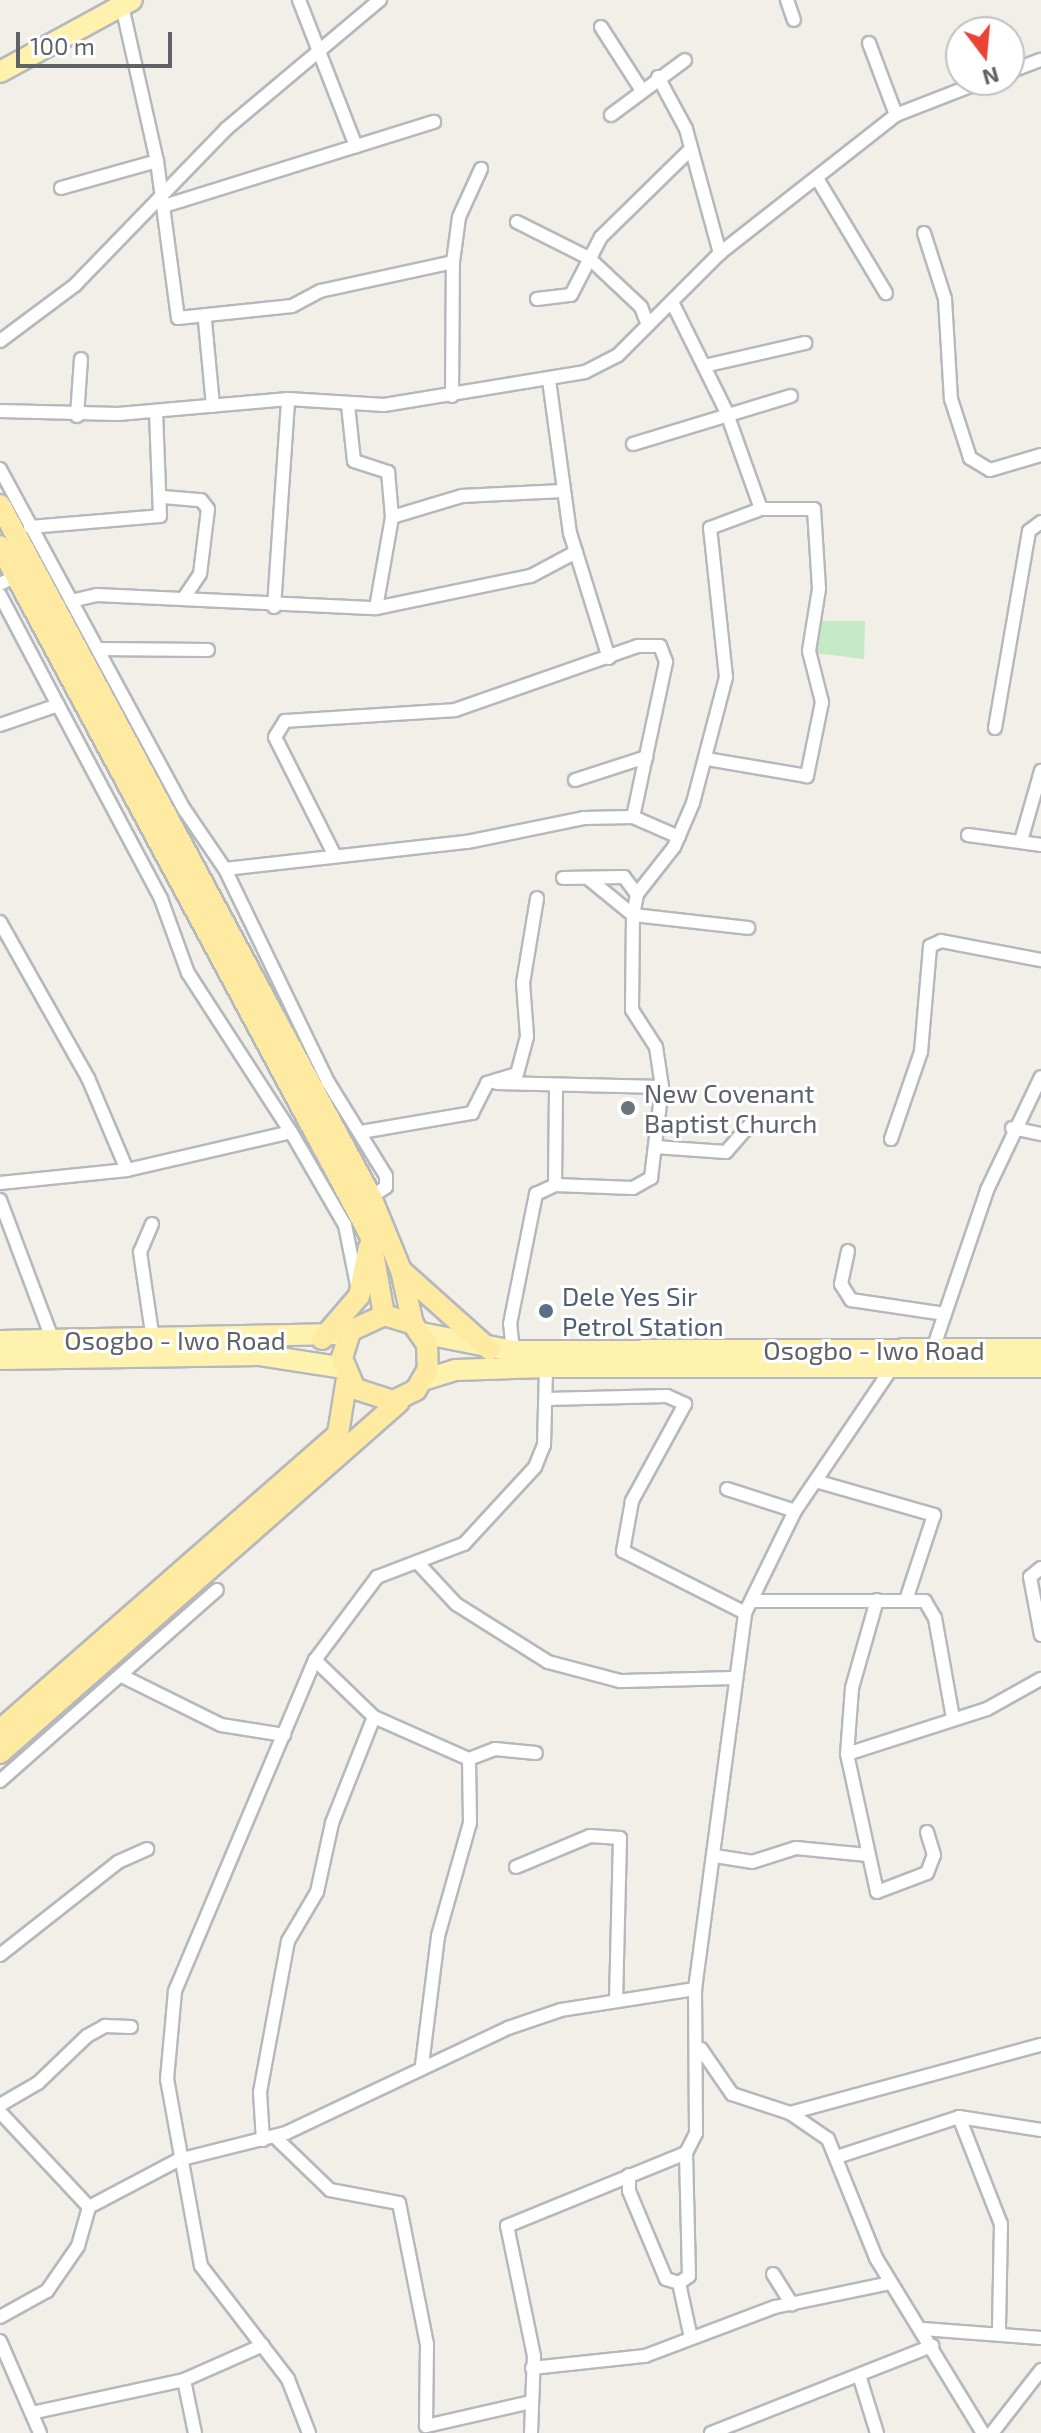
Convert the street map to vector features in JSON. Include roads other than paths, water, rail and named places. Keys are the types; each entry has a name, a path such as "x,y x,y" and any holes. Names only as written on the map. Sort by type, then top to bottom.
{"highway":[{"path":"0,505 77,630 146,799 370,1235 384,1315"},
{"path":"0,546 8,580 146,799 232,945 371,1197 401,1270 417,1329 429,1356 423,1380 406,1397 0,1753"},
{"path":"322,1339 359,1296 370,1235"},
{"path":"401,1270 490,1350"},
{"path":"0,1730 338,1434 350,1331 384,1315 417,1329"},
{"path":"346,1373 366,1397 406,1397"}],"main road":[{"path":"0,72 127,3"},
{"name":"Osogbo - Iwo Road","path":"417,1329 490,1350 513,1351 1041,1349"},
{"name":"Osogbo - Iwo Road","path":"0,1341 322,1339 350,1331"},
{"name":"Osogbo - Iwo Road","path":"0,1359 260,1355 346,1373"},
{"name":"Osogbo - Iwo Road","path":"423,1380 456,1370 546,1367 1041,1367"}],"street":[{"path":"299,0 356,146"},
{"path":"0,341 75,285 160,192 380,0"},
{"path":"787,0 794,20"},
{"path":"127,3 164,206 172,310 178,318 205,321 292,306 386,275 437,270 453,262"},
{"path":"601,27 641,89"},
{"path":"869,43 896,115"},
{"path":"611,115 641,89 685,60"},
{"path":"658,77 691,149 720,253"},
{"path":"0,411 77,416 156,413 288,399 348,405 452,396 549,380 602,366 720,253 818,180 896,115 945,96"},
{"path":"164,206 434,122"},
{"path":"537,299 571,295 589,258 623,209 691,149"},
{"path":"61,188 157,161"},
{"path":"452,396 453,262 459,217 481,169"},
{"path":"818,180 886,293"},
{"path":"517,222 589,258 641,307 648,325"},
{"path":"924,233 945,299 951,399 970,458 990,470 1041,455"},
{"path":"437,270 454,287"},
{"path":"672,302 726,411 761,509"},
{"path":"205,321 213,406"},
{"path":"704,366 805,343"},
{"path":"77,416 81,359"},
{"path":"549,380 562,491 576,552 609,658"},
{"path":"633,444 726,411 791,396"},
{"path":"274,607 288,399"},
{"path":"348,405 354,461 388,472 392,517 376,608"},
{"path":"30,527 156,519 163,497 156,413"},
{"path":"0,469 71,601 77,630 98,649 225,869 255,933 386,1176 386,1187 371,1197"},
{"path":"392,517 462,496 562,491"},
{"path":"163,497 201,500 208,509 200,574 184,598"},
{"path":"513,1351 510,1324 536,1194 555,1185 640,1186 651,1178 662,1087 656,1047 632,1010 633,915 637,894 675,837 707,759 726,677 710,528 761,509 814,509 820,580 809,651 822,702 811,763 797,779 707,759"},
{"path":"995,728 1029,531 1041,522"},
{"path":"71,601 184,598 274,607 376,608 531,576 576,552"},
{"path":"0,595 161,899 188,973 291,1132 345,1225 359,1296"},
{"path":"335,856 275,737 285,721 455,710 609,658 660,646 666,662 633,817"},
{"path":"98,649 208,650"},
{"path":"0,725 58,705"},
{"path":"575,780 646,757"},
{"path":"1021,841 1041,771"},
{"path":"225,869 633,817 675,837"},
{"path":"968,835 1041,845"},
{"path":"563,878 624,877 637,894"},
{"path":"589,879 633,915 748,928"},
{"path":"361,1132 472,1113 487,1083 517,1074 523,1065 523,983 537,898"},
{"path":"0,922 88,1078 127,1170"},
{"path":"232,945 255,933"},
{"path":"891,1139 921,1052 930,946 941,941 1041,960"},
{"path":"933,1349 1012,1128 1041,1077"},
{"path":"487,1083 662,1087"},
{"path":"555,1185 556,1085"},
{"path":"655,1147 726,1152 750,1124"},
{"path":"1012,1128 1041,1134"},
{"path":"0,1183 127,1170 291,1132"},
{"path":"0,1200 53,1341"},
{"path":"152,1224 140,1252 153,1340"},
{"path":"848,1251 841,1284 851,1300 945,1314"},
{"path":"679,2283 689,2276 686,2153 698,2122 701,2048 695,1989 745,1613 795,1511 819,1482 893,1366"},
{"path":"309,2433 288,2379 201,2266 178,2160 167,2079 175,1991 315,1660 377,1577 471,1539 535,1467 546,1399 546,1367"},
{"path":"546,1399 667,1396 685,1404 632,1501 623,1551 745,1613"},
{"path":"819,1482 934,1515 907,1597"},
{"path":"727,1489 795,1511"},
{"path":"417,1562 456,1604 548,1662 620,1681 736,1678"},
{"path":"1041,1568 1030,1577 1041,1635"},
{"path":"0,1781 124,1677 217,1590"},
{"path":"753,1601 907,1597 925,1601 935,1618 953,1718"},
{"path":"877,1600 852,1688 847,1754 877,1892 906,1886 932,1865 927,1832"},
{"path":"315,1660 374,1717 469,1759 495,1749 536,1753"},
{"path":"124,1677 221,1725 261,1731 282,1741"},
{"path":"847,1754 953,1718 1041,1679"},
{"path":"374,1717 332,1823 317,1892 288,1941 260,2092 269,2139 330,2190 399,2203 427,2344 426,2426 531,2402"},
{"path":"422,2065 438,1936 470,1823 469,1759"},
{"path":"516,1867 590,1836 620,1838 616,2000"},
{"path":"715,1856 752,1862 796,1848 868,1855"},
{"path":"0,1955 118,1862 147,1849"},
{"path":"0,2317 47,2291 78,2246 89,2207 178,2160 269,2139 422,2065 561,2010 695,1989"},
{"path":"0,2105 38,2083 87,2036 105,2026 131,2027"},
{"path":"790,2113 1041,2045"},
{"path":"701,2048 732,2094 790,2113 840,2156 890,2283 923,2329 983,2433"},
{"path":"0,2112 89,2207"},
{"path":"840,2156 878,2150 959,2117 1041,2130"},
{"path":"959,2117 1001,2224 999,2330"},
{"path":"531,2433 532,2368 507,2226 686,2153"},
{"path":"629,2175 629,2191 666,2279 679,2283"},
{"path":"773,2274 792,2304"},
{"path":"679,2283 691,2338"},
{"path":"532,2368 645,2356 792,2304 890,2283"},
{"path":"923,2329 999,2330 1041,2338"},
{"path":"0,2341 36,2412 40,2433"},
{"path":"36,2412 184,2380 263,2345"},
{"path":"711,2433 932,2346"},
{"path":"992,2433 1041,2371"},
{"path":"859,2375 877,2433"},
{"path":"184,2380 195,2433"}],"place":[{"name":"New Covenant Baptist Church","path":"628,1108"},
{"name":"Dele Yes Sir Petrol Station","path":"546,1311"}]}
